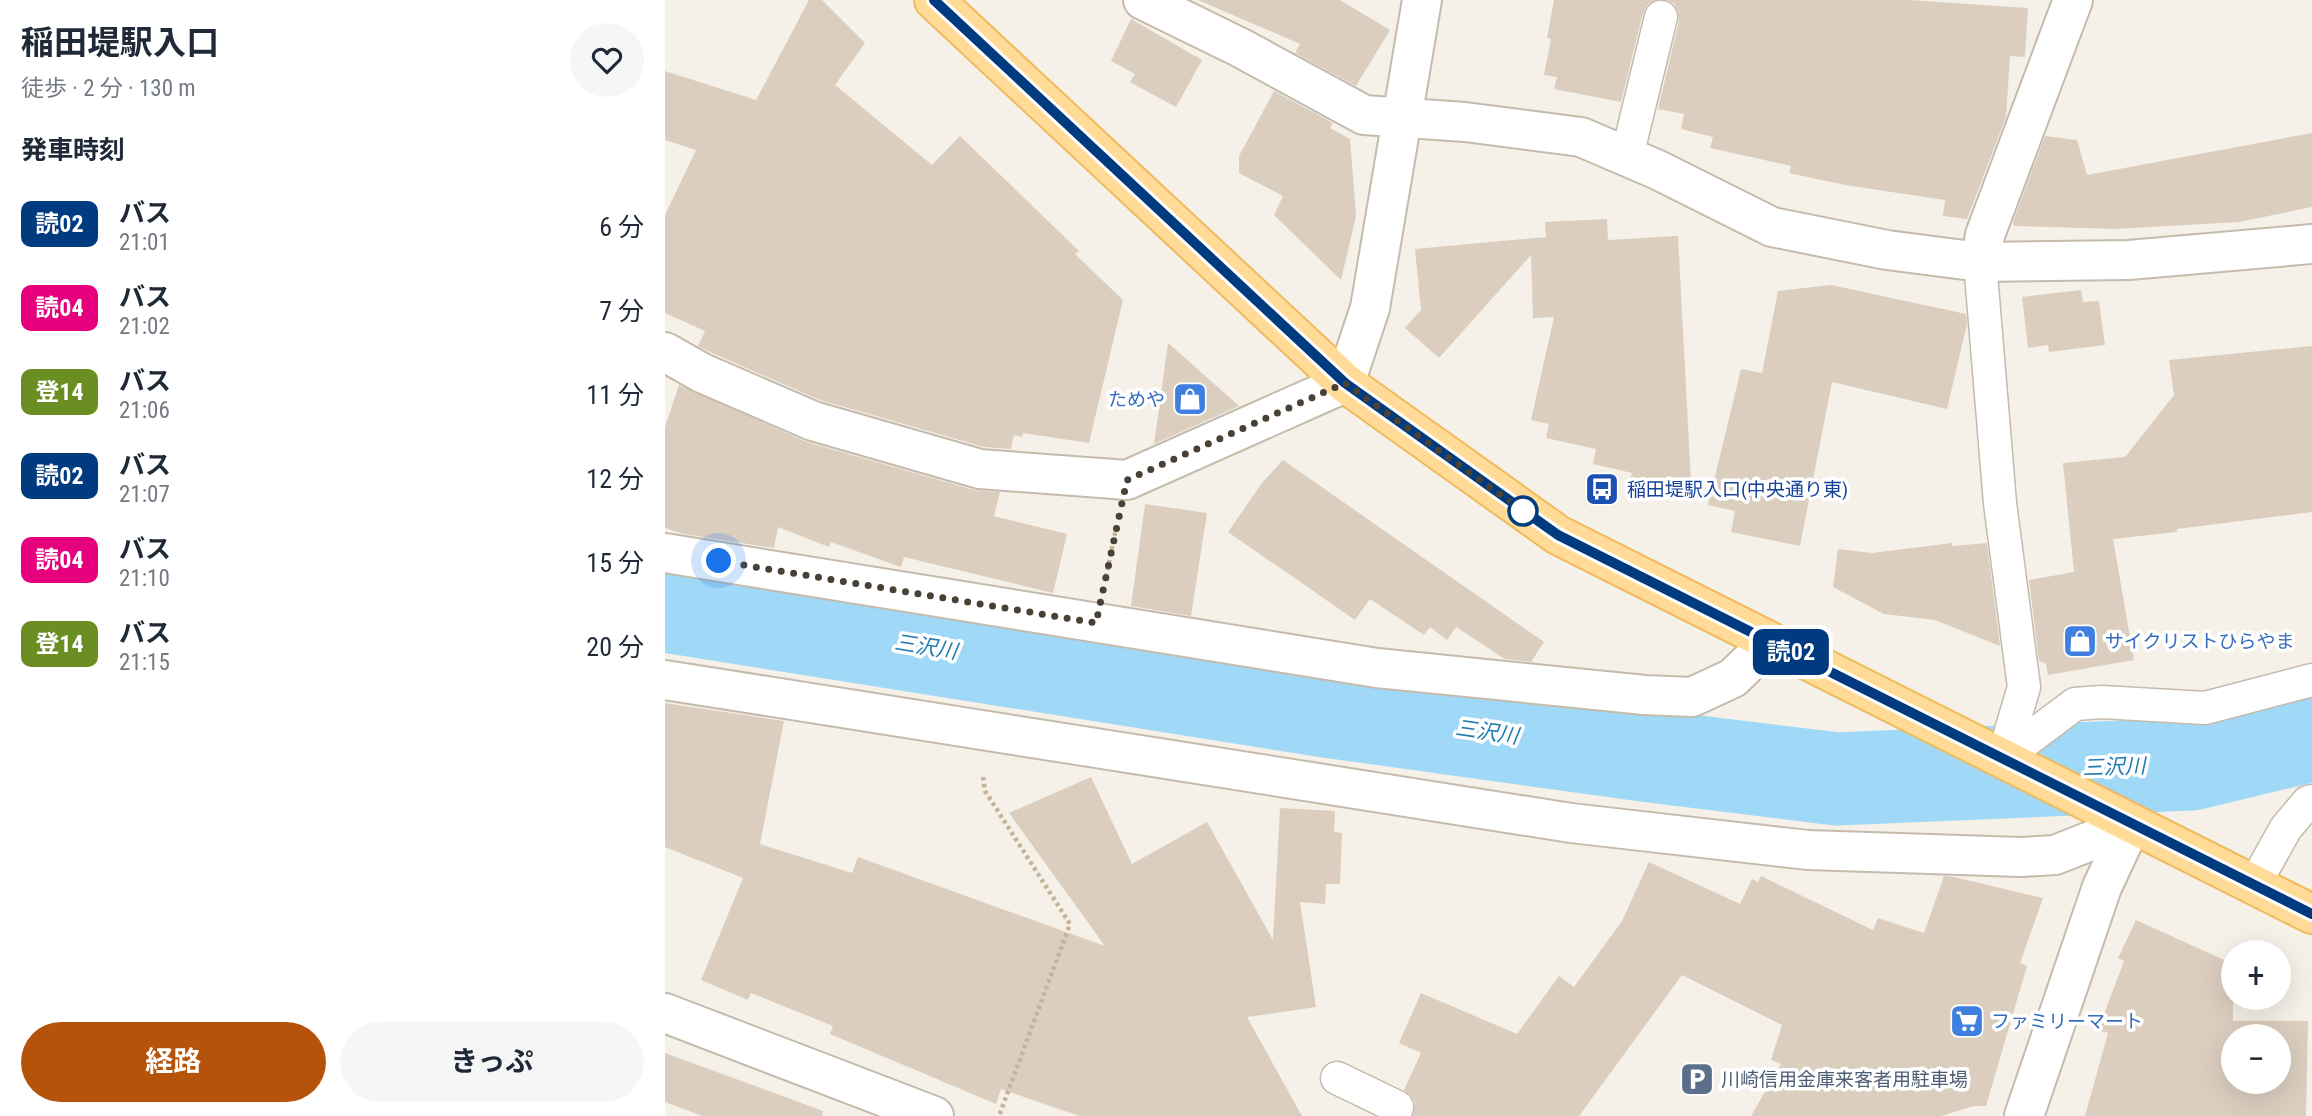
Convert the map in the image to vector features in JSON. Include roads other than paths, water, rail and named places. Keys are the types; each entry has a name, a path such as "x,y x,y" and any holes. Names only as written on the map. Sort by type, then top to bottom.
{"main road":[{"path":"935,0 1345,383 1558,535 2003,758 2137,839 2254,885 2312,914"}],"street":[{"path":"1143,0 1241,48 1364,115 1465,122 1581,137 1627,156 1772,228 1887,250 1980,262 2129,260 2312,244"},
{"path":"665,352 702,373 813,421 917,452 980,469 1127,480 1345,383 1370,308 1422,0"},
{"path":"1980,262 1985,235 2073,0"},
{"path":"665,553 1377,668 1645,695 1692,696 1733,678 1770,642"},
{"path":"665,680 1571,823 1808,850 2021,857 2055,855 2137,839"},
{"path":"2024,1116 2102,887 2137,839"},
{"path":"665,1013 933,1116"}],"lane":[{"path":"1627,156 1661,17"},
{"path":"1980,262 2000,503 2024,683 2003,758"},
{"path":"2003,758 2075,704 2102,702 2205,708 2312,680"},
{"path":"2254,885 2286,828 2308,802 2312,801"},
{"path":"1337,1078 1397,1107 1394,1116"}],"waterway":[{"name":"三沢川","path":"665,606 1326,711 1837,779 2191,764 2312,735"}],"place":[{"name":"ためや","path":"1190,399"},
{"name":"稲田堤駅入口(中央通り東)","path":"1602,489"},
{"name":"サイクリストひらやま","path":"2080,641"},
{"name":"ファミリーマート","path":"1967,1021"},
{"name":"川崎信用金庫来客者用駐車場","path":"1697,1079"}]}
